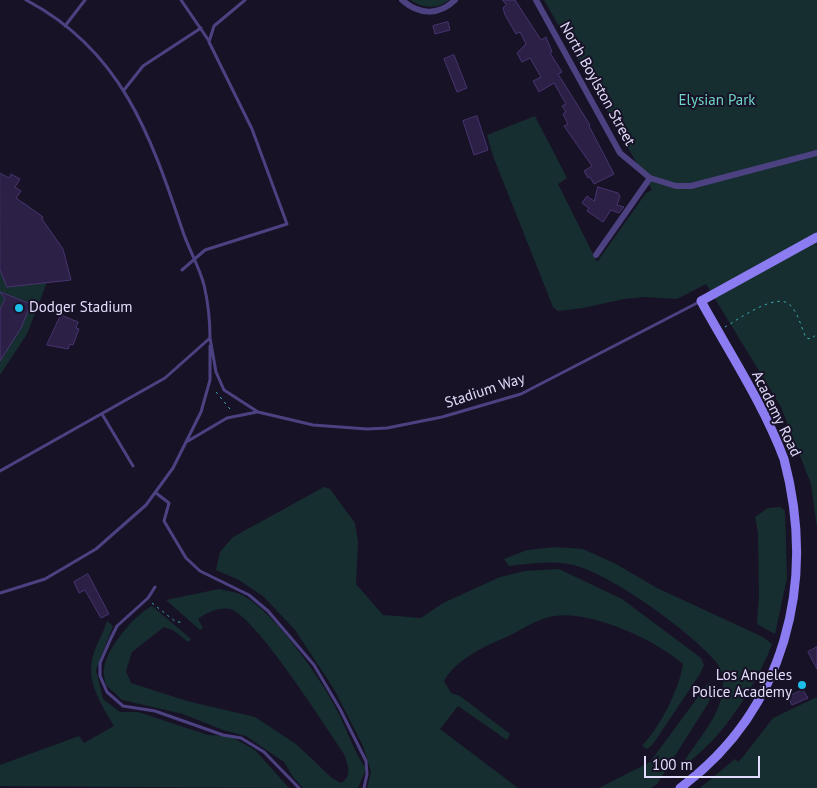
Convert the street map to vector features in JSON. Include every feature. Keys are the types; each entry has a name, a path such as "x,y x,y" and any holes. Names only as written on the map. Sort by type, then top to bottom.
{"main road":[{"path":"701,301 817,237"},
{"name":"Academy Road","path":"680,788 719,756 759,706 786,651 798,608 802,549 801,520 784,460 768,424 701,301"}],"street":[{"path":"402,0 417,10 426,12 443,9 455,0"},
{"name":"North Boylston Street","path":"536,0 620,153 650,178 676,186 690,186 817,154"},
{"path":"596,255 650,178"}],"lane":[{"path":"0,593 45,579 96,549 140,511 156,493 187,441 201,412 210,380 210,338 204,285 146,131 124,90 90,48 65,26 26,0"},
{"path":"65,26 85,0"},
{"path":"181,0 209,42 254,136 287,224 204,250 182,270"},
{"path":"209,42 214,26 245,0"},
{"path":"124,90 143,66 201,28"},
{"name":"Stadium Way","path":"210,338 216,372 224,390 258,412 313,424 367,429 387,428 442,417 521,394 701,301"},
{"path":"0,471 165,378 210,338"},
{"name":"Stadium Way","path":"187,441 227,418 258,412"},
{"path":"102,414 133,466"},
{"path":"156,493 169,503 164,521 186,558 200,571 249,595 268,611 314,665 340,709 366,762 364,788"},
{"path":"154,587 148,598 117,626 111,638 100,663 100,676 107,692 123,706 155,711 223,735 241,738 264,752 299,788"}],"path":[{"path":"718,331 777,300 784,300 790,304 806,338 812,339 817,334"},
{"path":"216,392 230,409"},
{"path":"152,602 156,603 176,622 182,622"}],"green space":[{"path":"410,0 449,0 430,7"},
{"name":"Elysian Park","path":"544,0 817,0 817,528 811,484 781,407 706,284 677,299 645,297 624,299 583,308 558,311 553,307 493,156 487,135 535,116 567,178 558,184 597,262 646,193 652,190"},
{"name":"Dodger Stadium","path":"0,197 19,208 23,202 43,217 42,219 63,249 71,280 47,282 27,334 0,375"},
{"path":"324,487 330,489 355,523 358,542 356,584 383,615 421,618 443,603 500,577 525,571 559,569 622,599 701,658 704,665 700,674 653,744 647,749 642,746 668,708 681,675 683,664 657,646 604,622 569,615 554,616 540,620 486,646 461,661 444,681 451,693 460,696 510,734 507,740 458,706 440,729 518,788 367,788 371,772 363,746 334,689 295,630 264,597 239,580 216,570 220,552 233,537"},
{"path":"780,507 785,511 787,578 775,634 757,624 759,595 758,532 755,517 768,508"},
{"path":"555,547 583,549 616,564 657,588 763,637 772,644 761,670 727,724 705,748 679,770 707,729 722,696 723,684 721,672 717,664 672,622 633,594 595,573 563,563 509,566 504,559 527,550"},
{"path":"219,589 244,596 256,605 284,632 311,667 332,700 366,769 358,788 303,788 293,777 284,762 246,736 223,730 183,714 122,700 106,685 104,671 106,661 115,643 137,617 152,606 191,639 188,642 173,630 164,627 132,652 126,671 131,683 187,701 255,717 296,744 332,778 341,783 345,780 348,770 344,754 290,674 256,631 241,616 230,609 213,611 198,619 203,628 200,630 166,600"},
{"path":"107,621 113,626 96,670 103,699 120,712 138,712 208,735 230,736 255,750 289,788 0,786 0,765 79,736 84,743 114,726 97,695 91,670 95,651"},
{"path":"709,682 712,692 709,702 657,784 651,788 599,788 650,762"},
{"name":"Los Angeles Police Academy","path":"817,697 817,788 700,788 735,759 738,762 773,718"}],"building":[{"path":"503,0 515,0 541,40 546,37 552,52 550,53 562,72 558,74 590,125 614,174 594,184 590,177 588,178 584,171 592,166 564,126 568,124 563,114 566,112 562,106 566,104 554,83 539,92 533,81 541,77 530,58 522,62 517,53 526,44 520,32 516,34 505,15 503,8 506,5"},
{"path":"448,22 450,30 435,34 433,26"},
{"path":"454,55 467,88 457,92 444,59"},
{"path":"477,116 488,150 474,155 463,121"},
{"name":"Dodger Stadium","path":"0,173 9,178 11,174 20,179 15,187 21,191 16,198 43,217 42,219 63,249 71,280 7,287 0,270"},
{"path":"598,187 618,193 620,196 617,205 624,207 619,213 611,210 603,222 587,211 589,208 582,203 587,196 594,201"},
{"path":"0,292 31,304 21,328 0,361 0,309 5,299"},
{"path":"61,315 78,322 76,328 79,329 73,345 70,344 68,349 47,345"},
{"path":"88,574 109,614 101,618 85,590 79,593 74,582"},
{"path":"817,647 817,669 808,652"},
{"path":"803,690 808,698 792,705 788,697"}],"place":[{"name":"Dodger Stadium","path":"19,308"},
{"name":"Los Angeles Police Academy","path":"802,685"}]}
